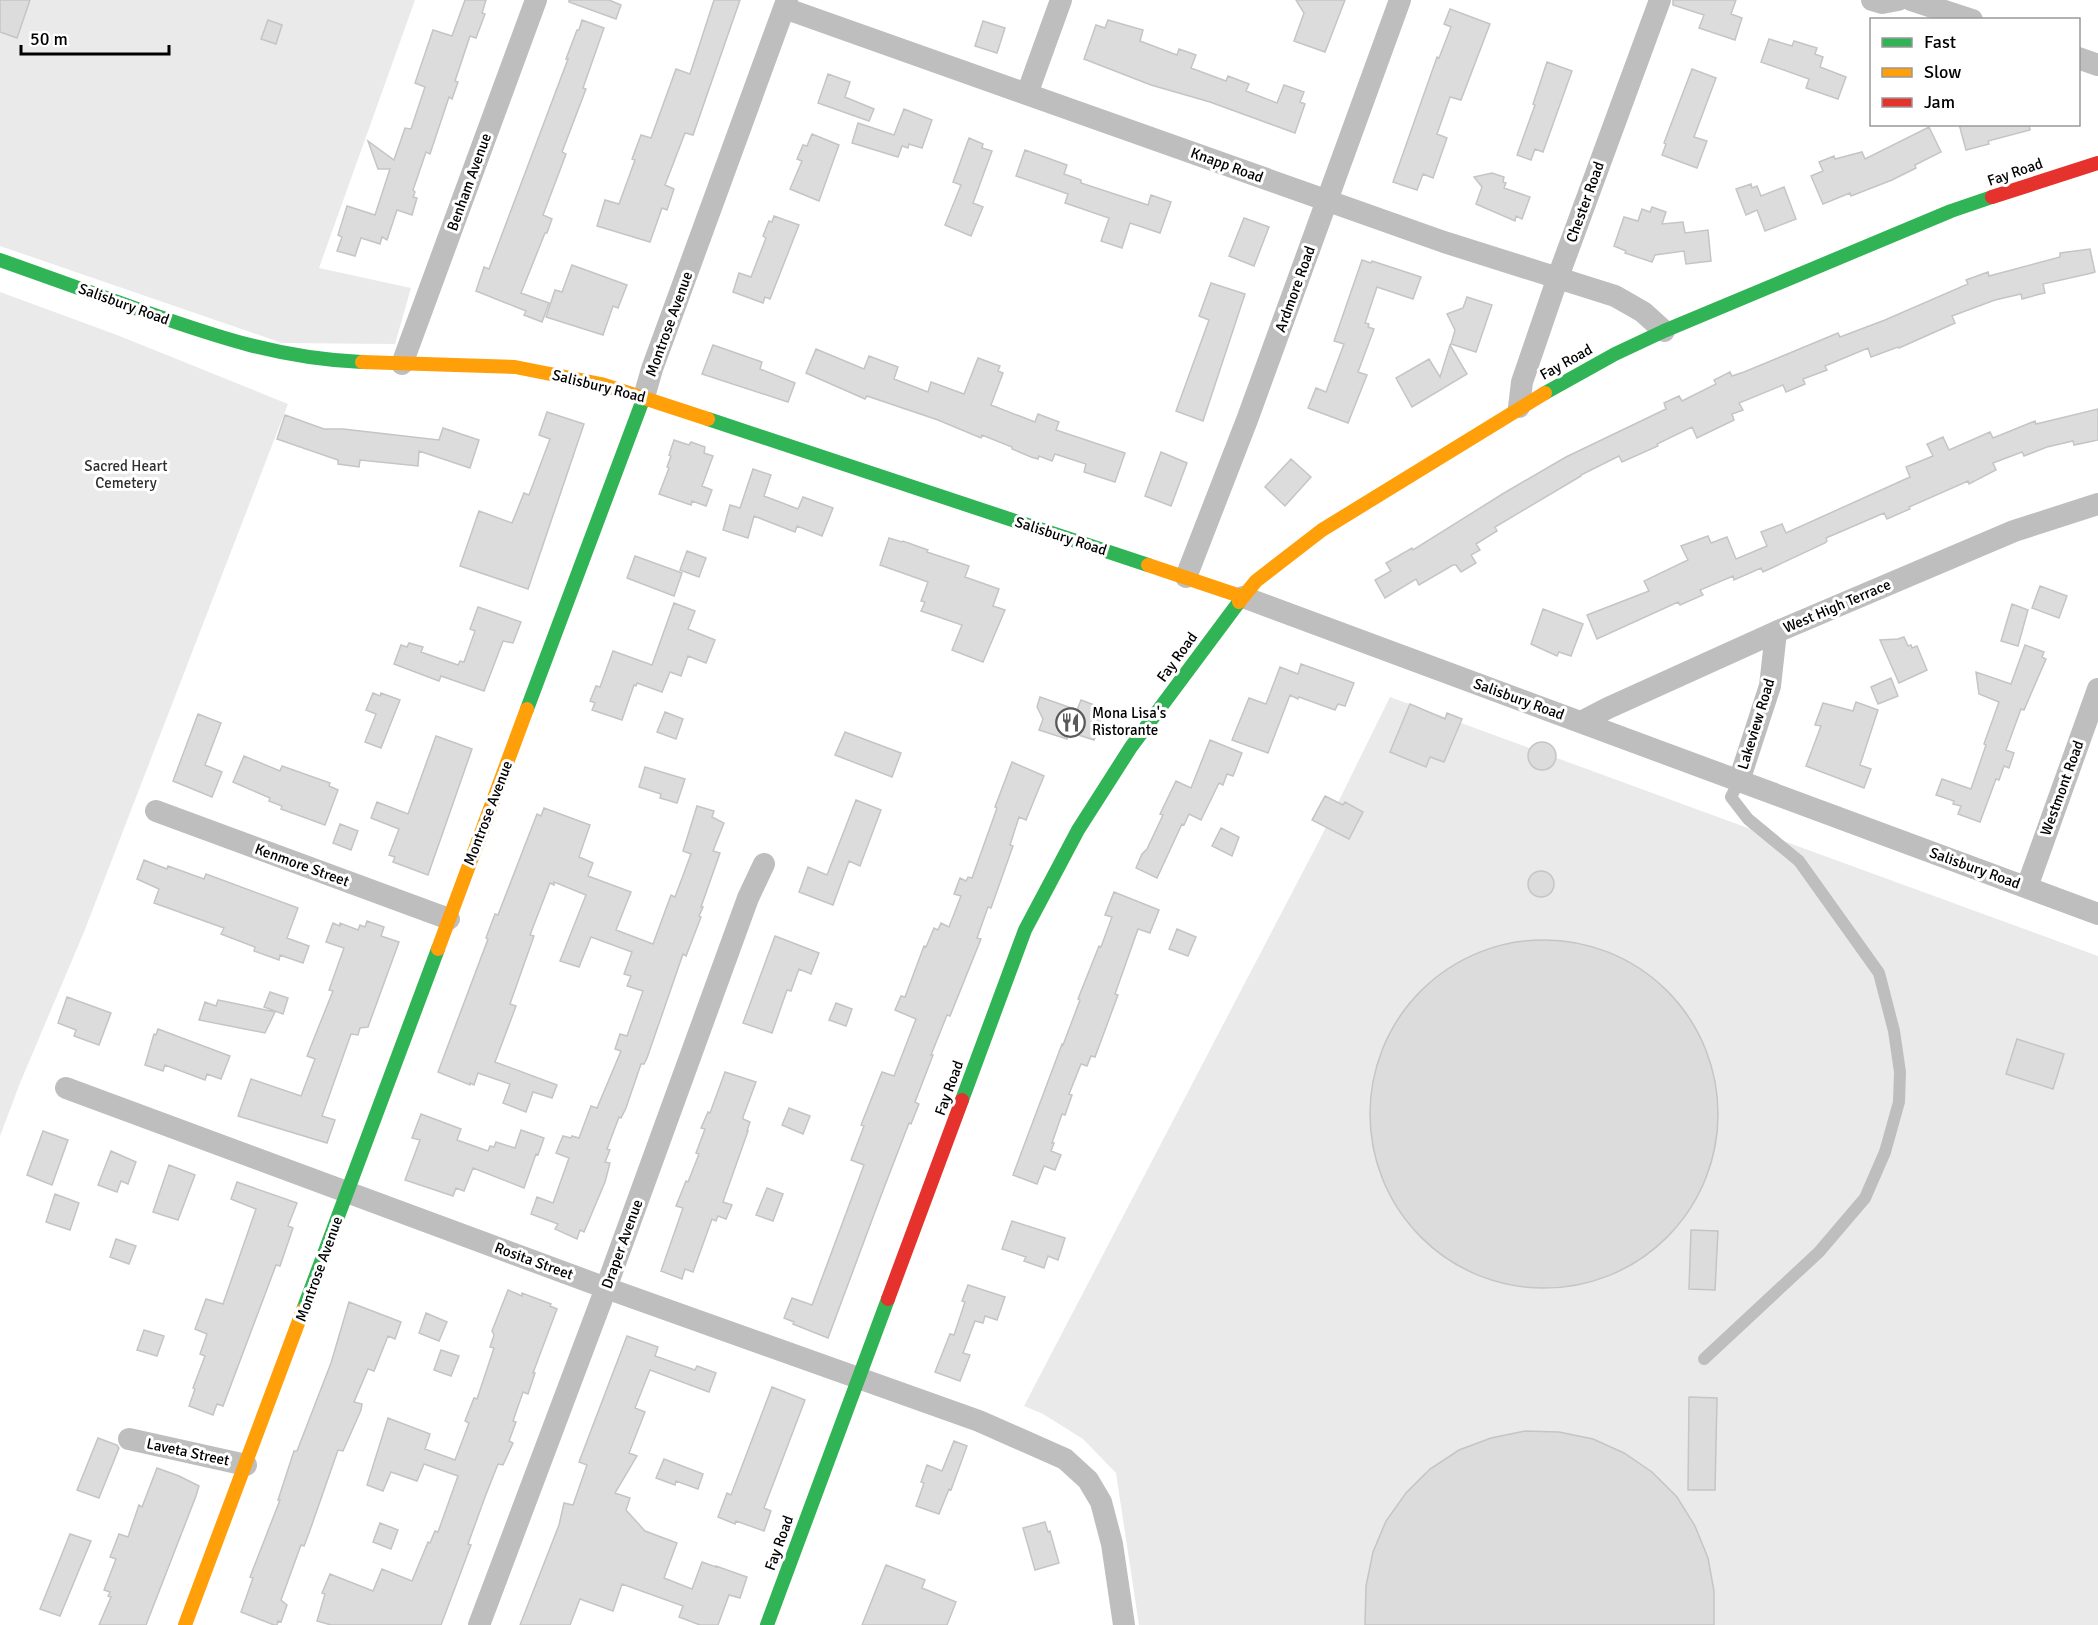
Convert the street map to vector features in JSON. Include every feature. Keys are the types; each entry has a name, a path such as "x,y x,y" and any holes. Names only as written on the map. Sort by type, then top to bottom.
{"street":[{"name":"Benham Avenue","path":"402,364 536,0"},
{"path":"1027,94 1061,0"},
{"name":"Ardmore Road","path":"1186,577 1247,420 1400,0"},
{"name":"Chester Road","path":"1519,407 1522,382 1557,277 1660,0"},
{"path":"1872,0 1882,3 1898,0"},
{"path":"1911,0 1971,12"},
{"name":"Knapp Road","path":"785,4 1027,94 1444,242 1615,296 1643,312 1664,330"},
{"name":"Montrose Avenue","path":"185,1625 644,397 652,369 785,4"},
{"path":"2080,58 2098,65"},
{"name":"Fay Road","path":"766,1625 1025,930 1078,830 1131,747 1225,618 1256,581 1322,530 1519,407 1615,354 1664,330 1951,211 2098,163"},
{"name":"Salisbury Road","path":"0,260 218,337 267,351 331,361 515,367 601,384 644,397 1243,597 2098,914"},
{"name":"West High Terrace","path":"1581,722 1776,632 2014,531 2098,504"},
{"name":"Lakeview Road","path":"1739,781 1770,686 1776,632"},
{"name":"Westmont Road","path":"2027,887 2098,689"},
{"name":"Kenmore Street","path":"156,812 449,919"},
{"name":"Draper Avenue","path":"479,1625 606,1288 748,898 764,864"},
{"name":"Rosita Street","path":"66,1088 606,1288 1004,1432 1065,1459 1088,1480 1101,1502 1112,1544 1124,1625"},
{"name":"Laveta Street","path":"129,1439 246,1464"}],"lane":[{"path":"1704,1359 1819,1252 1864,1198 1885,1152 1899,1102 1900,1072 1894,1031 1879,973 1799,861 1748,819 1731,797 1739,781"}],"green space":[{"path":"0,0 415,0 319,268 411,288 395,344 282,343 0,246"},
{"name":"Sacred Heart Cemetery","path":"0,292 117,335 288,404 84,932 0,1136"},
{"path":"1390,697 2098,956 2098,1625 1139,1625 1116,1473 1083,1439 1043,1414 1024,1406 1319,841"}],"building":[{"path":"0,0 30,0 17,38 0,32"},
{"path":"465,0 486,0 482,13 485,14 476,38 470,36 455,81 458,82 452,99 449,97 430,154 426,152 413,190 415,192 413,197 417,198 412,215 397,210 387,240 382,237 380,244 361,238 355,256 337,251 342,237 338,235 347,206 375,215 390,169 378,169 368,141 394,160 405,128 411,129 425,87 415,83 433,30 452,36"},
{"path":"569,0 609,0 621,5 616,19 569,2"},
{"path":"714,0 740,0 693,135 685,133 665,185 674,189 667,210 662,208 650,242 597,226 605,200 619,204 635,160 632,159 641,135 651,138 676,69 690,74"},
{"path":"1296,0 1345,0 1325,52 1294,41 1304,13"},
{"path":"1673,0 1736,0 1731,14 1742,18 1735,40 1699,28 1704,15 1673,5"},
{"path":"1450,9 1490,24 1461,100 1450,97 1437,134 1447,138 1433,178 1423,174 1417,190 1393,182 1437,57 1439,58 1451,27 1444,24"},
{"path":"268,20 282,25 276,44 261,39"},
{"path":"582,20 604,28 583,88 586,89 562,152 566,154 543,215 552,219 521,293 549,303 542,322 524,315 526,311 476,291 484,267 489,269"},
{"path":"1108,20 1143,30 1140,41 1177,55 1179,49 1196,55 1191,68 1226,81 1228,76 1249,84 1246,91 1277,103 1284,85 1304,92 1300,102 1305,104 1295,133 1210,102 1151,85 1084,59 1096,25 1105,28"},
{"path":"983,21 1005,28 997,53 975,46"},
{"path":"1769,39 1792,46 1794,41 1817,48 1815,54 1823,57 1820,67 1846,77 1838,99 1806,88 1809,79 1761,62"},
{"path":"1547,62 1572,71 1543,152 1535,149 1531,160 1517,155"},
{"path":"1692,69 1716,78 1694,137 1707,141 1697,168 1662,155 1666,144 1664,143"},
{"path":"828,74 850,82 845,97 874,109 869,121 818,103"},
{"path":"904,109 932,120 922,148 909,144 908,148 902,146 898,157 852,143 858,123 894,135"},
{"path":"1960,126 2029,126 2030,130 1988,141 1989,144 1966,150"},
{"path":"1929,127 1941,152 1892,180 1823,204 1811,176 1823,171 1819,162 1834,156 1835,159 1862,152 1865,159"},
{"path":"812,134 839,145 819,201 790,189 802,161 797,159 803,145 807,146"},
{"path":"969,138 983,144 982,148 992,151 973,203 983,207 971,236 945,225 961,185 953,182"},
{"path":"1025,150 1067,165 1064,174 1081,180 1081,183 1148,205 1151,195 1171,202 1160,233 1130,223 1122,248 1101,241 1109,218 1065,203 1068,194 1016,176"},
{"path":"1492,173 1504,177 1503,182 1506,183 1504,188 1530,197 1522,219 1516,216 1515,221 1476,204 1482,187 1474,177"},
{"path":"1751,184 1752,188 1757,186 1761,196 1784,187 1796,219 1765,231 1757,210 1746,215 1736,189"},
{"path":"1652,207 1666,212 1662,224 1683,222 1685,233 1708,230 1711,261 1686,264 1684,251 1655,255 1652,262 1625,253 1626,251 1614,246 1624,217 1638,221 1642,209 1650,212"},
{"path":"774,216 799,225 770,299 765,297 763,303 733,292 739,273 751,277 766,238 763,236 769,221 772,222"},
{"path":"1244,218 1269,227 1254,266 1229,256"},
{"path":"2090,249 2095,272 2043,284 2045,293 2022,299 2021,294 1995,300 1952,316 1955,323 1899,348 1871,357 1868,348 1825,366 1827,370 1803,379 1805,384 1786,392 1783,385 1739,403 1743,410 1732,414 1734,420 1697,438 1692,427 1622,462 1619,456 1581,475 1495,527 1497,531 1476,544 1480,550 1471,555 1476,563 1461,572 1456,565 1453,565 1419,585 1416,579 1385,598 1375,580 1391,571 1386,563 1412,548 1413,550 1504,493 1566,457 1666,409 1664,403 1679,396 1682,401 1716,384 1714,380 1730,372 1732,376 1744,372 1838,333 1840,337 1885,320 1968,284 1966,280 1988,272 1989,276 2060,257 2060,253"},
{"path":"1362,260 1371,263 1372,261 1421,277 1413,299 1377,287 1365,323 1374,329 1358,372 1367,375 1348,423 1308,408 1316,388 1326,392 1344,344 1334,341"},
{"path":"572,265 627,285 618,308 613,306 603,335 546,317 555,290 562,292"},
{"path":"1211,283 1245,294 1203,421 1176,411 1209,320 1199,316"},
{"path":"1467,297 1492,305 1476,352 1451,344 1455,330 1447,314 1463,308"},
{"path":"713,345 762,362 760,369 795,383 788,402 702,374"},
{"path":"1450,345 1467,374 1412,407 1396,378 1429,359 1440,377"},
{"path":"816,349 864,369 869,356 898,367 894,379 928,392 931,382 964,394 978,358 1000,366 998,371 1003,373 991,405 1035,422 1038,414 1059,422 1056,430 1125,453 1115,482 1084,472 1086,464 1055,454 1052,461 1039,456 1038,459 1031,457 982,435 981,438 938,420 867,396 865,399 806,373"},
{"path":"2098,409 2098,440 2074,445 2073,441 2047,447 2024,456 2022,452 1993,463 1996,470 1969,484 1968,481 1887,519 1884,513 1826,538 1825,543 1763,572 1761,568 1734,580 1733,576 1700,590 1703,595 1680,605 1678,602 1597,639 1587,615 1649,591 1644,581 1688,560 1681,546 1708,536 1711,543 1727,537 1736,559 1767,546 1761,532 1782,524 1786,533 1910,477 1906,467 1933,456 1927,444 1943,437 1949,450 1990,432 1993,438 2035,421 2036,424"},
{"path":"547,412 584,424 528,589 460,566 479,511 512,523 524,493 529,495 550,439 539,435"},
{"path":"285,415 324,429 343,429 439,440 443,428 479,440 470,468 419,451 418,466 360,460 359,467 338,464 338,460 277,439"},
{"path":"674,440 705,447 704,453 713,456 702,486 712,490 706,506 692,501 691,505 659,494 669,468 667,467 671,456 669,455"},
{"path":"1161,452 1187,463 1171,506 1145,496"},
{"path":"1291,459 1311,477 1285,506 1265,487"},
{"path":"753,469 771,475 764,496 798,509 803,497 833,508 822,536 797,526 795,532 754,516 748,538 723,530 730,505 740,508"},
{"path":"889,538 969,566 965,577 999,589 993,606 1005,610 983,662 952,650 962,625 921,611 925,602 921,601 928,582 880,565"},
{"path":"687,551 706,558 699,577 680,570"},
{"path":"635,556 682,573 674,596 627,578"},
{"path":"2040,586 2067,596 2059,618 2032,608"},
{"path":"674,603 695,611 688,629 715,640 706,663 688,656 681,676 670,672 662,692 637,683 636,686 634,685 622,720 592,710 595,703 590,701 596,686 600,687 613,651 652,665"},
{"path":"2012,604 2028,610 2018,646 2001,641"},
{"path":"478,607 521,622 513,643 503,641 484,691 441,676 439,681 394,664 401,645 407,647 409,643 423,647 421,652 458,665 460,661 464,662 475,631 470,629"},
{"path":"1543,609 1583,624 1571,656 1559,652 1557,656 1531,644"},
{"path":"1904,637 1908,646 1911,645 1912,648 1917,646 1927,670 1899,683 1880,640"},
{"path":"2025,645 2044,652 2042,657 2046,659 2024,710 2021,709 2006,750 2014,753 2009,768 2004,766 1999,780 1996,779 1980,822 1958,814 1961,806 1936,795 1942,779 1971,789 1986,745 1984,744 1999,702 1979,694 1976,672 2011,684"},
{"path":"1301,664 1354,683 1345,706 1338,704 1335,710 1290,695 1268,753 1232,740 1249,698 1266,704 1280,667 1298,674"},
{"path":"1891,678 1898,696 1878,704 1871,687"},
{"path":"373,693 380,696 381,693 400,700 381,748 365,742 376,714 366,710"},
{"name":"Mona Lisa's Ristorante","path":"1040,697 1077,710 1081,700 1105,709 1094,740 1069,732 1067,739 1039,730 1043,719 1037,707"},
{"path":"1856,702 1878,710 1860,765 1871,769 1864,788 1806,766 1821,726 1815,725 1823,703 1853,711"},
{"path":"1410,704 1445,719 1447,713 1462,719 1444,762 1430,757 1426,767 1390,752"},
{"path":"665,712 683,719 676,739 657,732"},
{"path":"198,714 221,723 205,765 222,772 212,797 173,781"},
{"path":"845,732 901,753 892,777 835,755"},
{"path":"436,736 472,749 428,875 393,862 395,857 389,855 399,829 371,818 377,802 408,814"},
{"path":"1210,740 1242,753 1233,776 1227,774 1223,785 1219,783 1201,820 1189,814 1157,878 1136,868 1163,815 1160,814 1176,781 1191,788"},
{"path":"1542,742 1552,746 1556,756 1552,766 1542,770 1532,766 1528,756 1532,746"},
{"path":"244,756 280,771 282,766 330,783 329,786 338,790 325,825 281,809 282,806 269,801 270,798 233,782"},
{"path":"1012,762 1044,776 1026,820 1019,817 1010,845 1013,846 991,908 988,907 977,938 981,939 950,1016 947,1015 931,1055 933,1055 915,1102 919,1104 911,1124 909,1123 828,1338 784,1318 792,1298 812,1305 864,1165 851,1160 864,1126 861,1125 882,1072 894,1076 916,1019 895,1010 901,996 905,997 924,946 926,947 934,928 938,930 941,923 949,927 961,896 954,894 960,878 966,881 968,877 972,878"},
{"path":"645,767 685,779 677,803 660,798 661,794 639,787"},
{"path":"1325,796 1343,805 1345,802 1363,812 1349,839 1312,820"},
{"path":"856,800 881,810 860,866 849,861 833,905 799,892 808,867 827,875"},
{"path":"697,806 714,811 712,817 724,823 713,851 720,853 701,907 703,907 699,916 701,917 686,956 683,954 647,1058 644,1064 641,1064 626,1108 621,1118 619,1117 607,1149 610,1150 605,1162 610,1163 605,1182 584,1232 580,1230 577,1239 555,1229 558,1224 531,1214 537,1197 553,1203 569,1158 556,1153 563,1136 579,1138 591,1106 597,1108 621,1051 615,1049 620,1034 627,1036 643,991 627,986 631,976 624,974 632,952 591,937 579,967 560,961 586,895 554,882 554,885 550,883 530,935 534,936 510,1004 516,1006 495,1062 557,1085 552,1098 533,1092 526,1112 503,1103 510,1084 478,1073 474,1085 470,1083 470,1085 438,1072 488,939 486,938 495,914 498,915 537,814 541,816 544,808 590,825 579,857 593,863 588,876 631,892 616,930 653,944 671,895 675,897 691,854 683,851"},
{"path":"340,824 358,831 351,850 333,843"},
{"path":"1221,828 1239,837 1232,856 1212,846"},
{"path":"144,860 204,879 206,874 298,908 287,938 309,946 303,963 280,955 279,960 254,951 255,947 221,934 224,928 154,903 159,889 137,879"},
{"path":"1541,871 1550,875 1554,884 1550,893 1541,897 1532,893 1528,884 1532,875"},
{"path":"1114,892 1159,910 1150,933 1138,929 1115,994 1118,995 1095,1057 1091,1056 1087,1066 1081,1064 1069,1094 1072,1095 1065,1115 1062,1114 1052,1143 1054,1143 1051,1151 1061,1155 1055,1170 1044,1166 1037,1184 1013,1175 1080,1000 1078,999 1112,917 1105,915"},
{"path":"367,921 384,927 381,936 399,942 368,1027 360,1028 358,1035 351,1034 322,1116 335,1120 327,1143 238,1116 251,1079 301,1096 315,1059 307,1056 333,991 329,990 344,948 326,942 333,923 340,926 340,923 358,930 360,925 365,927"},
{"path":"1177,929 1196,937 1188,956 1169,949"},
{"path":"775,936 819,953 811,974 799,969 791,991 787,990 772,1033 743,1023"},
{"path":"1544,940 1595,947 1626,960 1655,979 1679,1003 1698,1032 1711,1063 1718,1114 1711,1165 1698,1196 1679,1225 1655,1249 1626,1268 1595,1281 1544,1288 1493,1281 1462,1268 1433,1249 1409,1225 1390,1196 1377,1165 1370,1114 1377,1063 1390,1032 1409,1003 1433,979 1462,960 1493,947"},
{"path":"270,992 288,998 283,1014 264,1007"},
{"path":"67,997 111,1013 99,1045 74,1036 76,1030 58,1023"},
{"path":"218,1000 275,1012 265,1033 199,1020 205,1002 216,1006"},
{"path":"836,1003 852,1009 846,1026 829,1020"},
{"path":"158,1029 230,1056 221,1079 207,1074 205,1080 165,1065 163,1071 145,1065 154,1034 156,1035"},
{"path":"2017,1039 2064,1054 2053,1089 2006,1074"},
{"path":"725,1072 756,1082 743,1117 750,1122 723,1202 732,1205 726,1219 718,1216 716,1221 712,1219 693,1272 685,1269 682,1279 661,1271 683,1208 676,1206 699,1154 696,1153 705,1129 701,1128 708,1112 710,1113"},
{"path":"789,1108 810,1116 803,1134 782,1125"},
{"path":"421,1114 461,1129 457,1140 488,1151 490,1146 494,1147 496,1142 515,1148 521,1130 544,1138 524,1188 473,1168 464,1191 456,1188 453,1196 405,1180 420,1140 412,1138"},
{"path":"43,1131 68,1140 52,1185 27,1175"},
{"path":"111,1151 136,1162 128,1184 121,1181 117,1192 98,1185"},
{"path":"169,1165 195,1175 178,1220 153,1212"},
{"path":"237,1182 297,1203 288,1226 293,1228 280,1266 276,1265 223,1406 217,1404 213,1415 189,1406 205,1356 200,1354 207,1334 195,1329 206,1299 223,1304 256,1209 231,1199"},
{"path":"767,1188 783,1194 773,1221 756,1215"},
{"path":"55,1194 79,1203 70,1230 46,1222"},
{"path":"1012,1221 1065,1238 1058,1260 1048,1256 1044,1268 1024,1261 1026,1257 1002,1249"},
{"path":"1691,1230 1718,1231 1715,1290 1689,1289"},
{"path":"116,1239 136,1246 129,1264 110,1257"},
{"path":"968,1285 1005,1297 997,1320 985,1316 983,1323 975,1321 963,1353 970,1355 960,1381 935,1372 950,1334 954,1335"},
{"path":"508,1290 551,1304 550,1306 557,1309 533,1373 535,1373 528,1394 523,1392 513,1421 516,1422 509,1441 513,1443 503,1465 498,1464 441,1625 331,1625 317,1621 325,1594 322,1593 330,1574 373,1591 382,1569 412,1581 428,1542 430,1543 435,1531 438,1532 458,1476 424,1464 417,1481 391,1472 383,1491 367,1485 388,1418 430,1434 425,1449 455,1460 469,1423 465,1421 474,1398 477,1399 494,1348 490,1347 494,1335 492,1331"},
{"path":"349,1302 401,1322 395,1339 388,1336 374,1371 368,1369 354,1402 362,1404 361,1410 343,1451 338,1450 309,1533 304,1546 301,1545 281,1600 287,1605 281,1622 278,1621 277,1625 274,1625 241,1612 253,1578 250,1577 280,1500 278,1500 294,1451 297,1451 331,1363"},
{"path":"426,1313 447,1322 439,1341 419,1333"},
{"path":"144,1330 164,1336 157,1356 137,1350"},
{"path":"627,1336 658,1347 655,1356 695,1370 697,1366 716,1373 709,1392 650,1370 635,1408 645,1412 629,1453 637,1456 615,1493 630,1498 626,1510 645,1531 677,1543 664,1578 692,1589 702,1562 747,1577 740,1598 729,1595 718,1625 700,1625 679,1617 683,1606 622,1584 613,1611 580,1599 570,1625 520,1625 559,1525 564,1503 573,1505 587,1465 579,1462"},
{"path":"441,1350 459,1356 451,1376 434,1370"},
{"path":"772,1387 805,1400 764,1508 771,1511 764,1531 718,1517 727,1493 731,1495"},
{"path":"1689,1397 1717,1398 1715,1490 1688,1490"},
{"path":"1525,1431 1559,1432 1593,1439 1624,1453 1652,1472 1677,1497 1695,1526 1708,1558 1714,1591 1714,1625 1365,1625 1366,1586 1373,1552 1386,1521 1406,1493 1430,1469 1459,1450 1491,1438"},
{"path":"98,1438 117,1445 119,1448 99,1498 77,1490"},
{"path":"954,1441 967,1446 951,1490 949,1489 939,1514 916,1506 927,1465 942,1471"},
{"path":"664,1459 703,1474 698,1489 676,1481 675,1485 656,1478"},
{"path":"157,1468 199,1486 196,1496 146,1625 99,1625 111,1597 108,1596 110,1592 104,1590 116,1559 110,1557 119,1534 128,1537 139,1505 142,1507"},
{"path":"1045,1522 1048,1532 1050,1531 1059,1563 1035,1570 1023,1528"},
{"path":"380,1523 398,1530 391,1549 373,1542"},
{"path":"70,1534 91,1541 60,1616 40,1609"},
{"path":"886,1565 925,1580 922,1588 956,1602 947,1625 862,1625"}],"traffic: fast":[{"path":"1545,393 1615,354 1664,331 1951,211 1992,197"},
{"path":"0,260 224,338 304,356 362,362"},
{"path":"527,709 644,397"},
{"path":"708,419 1148,565"},
{"path":"962,1100 1025,930 1078,830 1131,747 1239,602"},
{"path":"303,1310 438,949"},
{"path":"767,1625 888,1299"}],"traffic: slow":[{"path":"362,362 515,367 601,384 708,419"},
{"path":"1239,602 1256,581 1322,530 1545,393"},
{"path":"1148,565 1243,597"},
{"path":"438,949 527,709"},
{"path":"185,1625 303,1310"}],"traffic: jam":[{"path":"1992,197 2098,163"},
{"path":"888,1299 962,1100"}],"place":[{"name":"Mona Lisa's Ristorante","path":"1071,722"}]}
